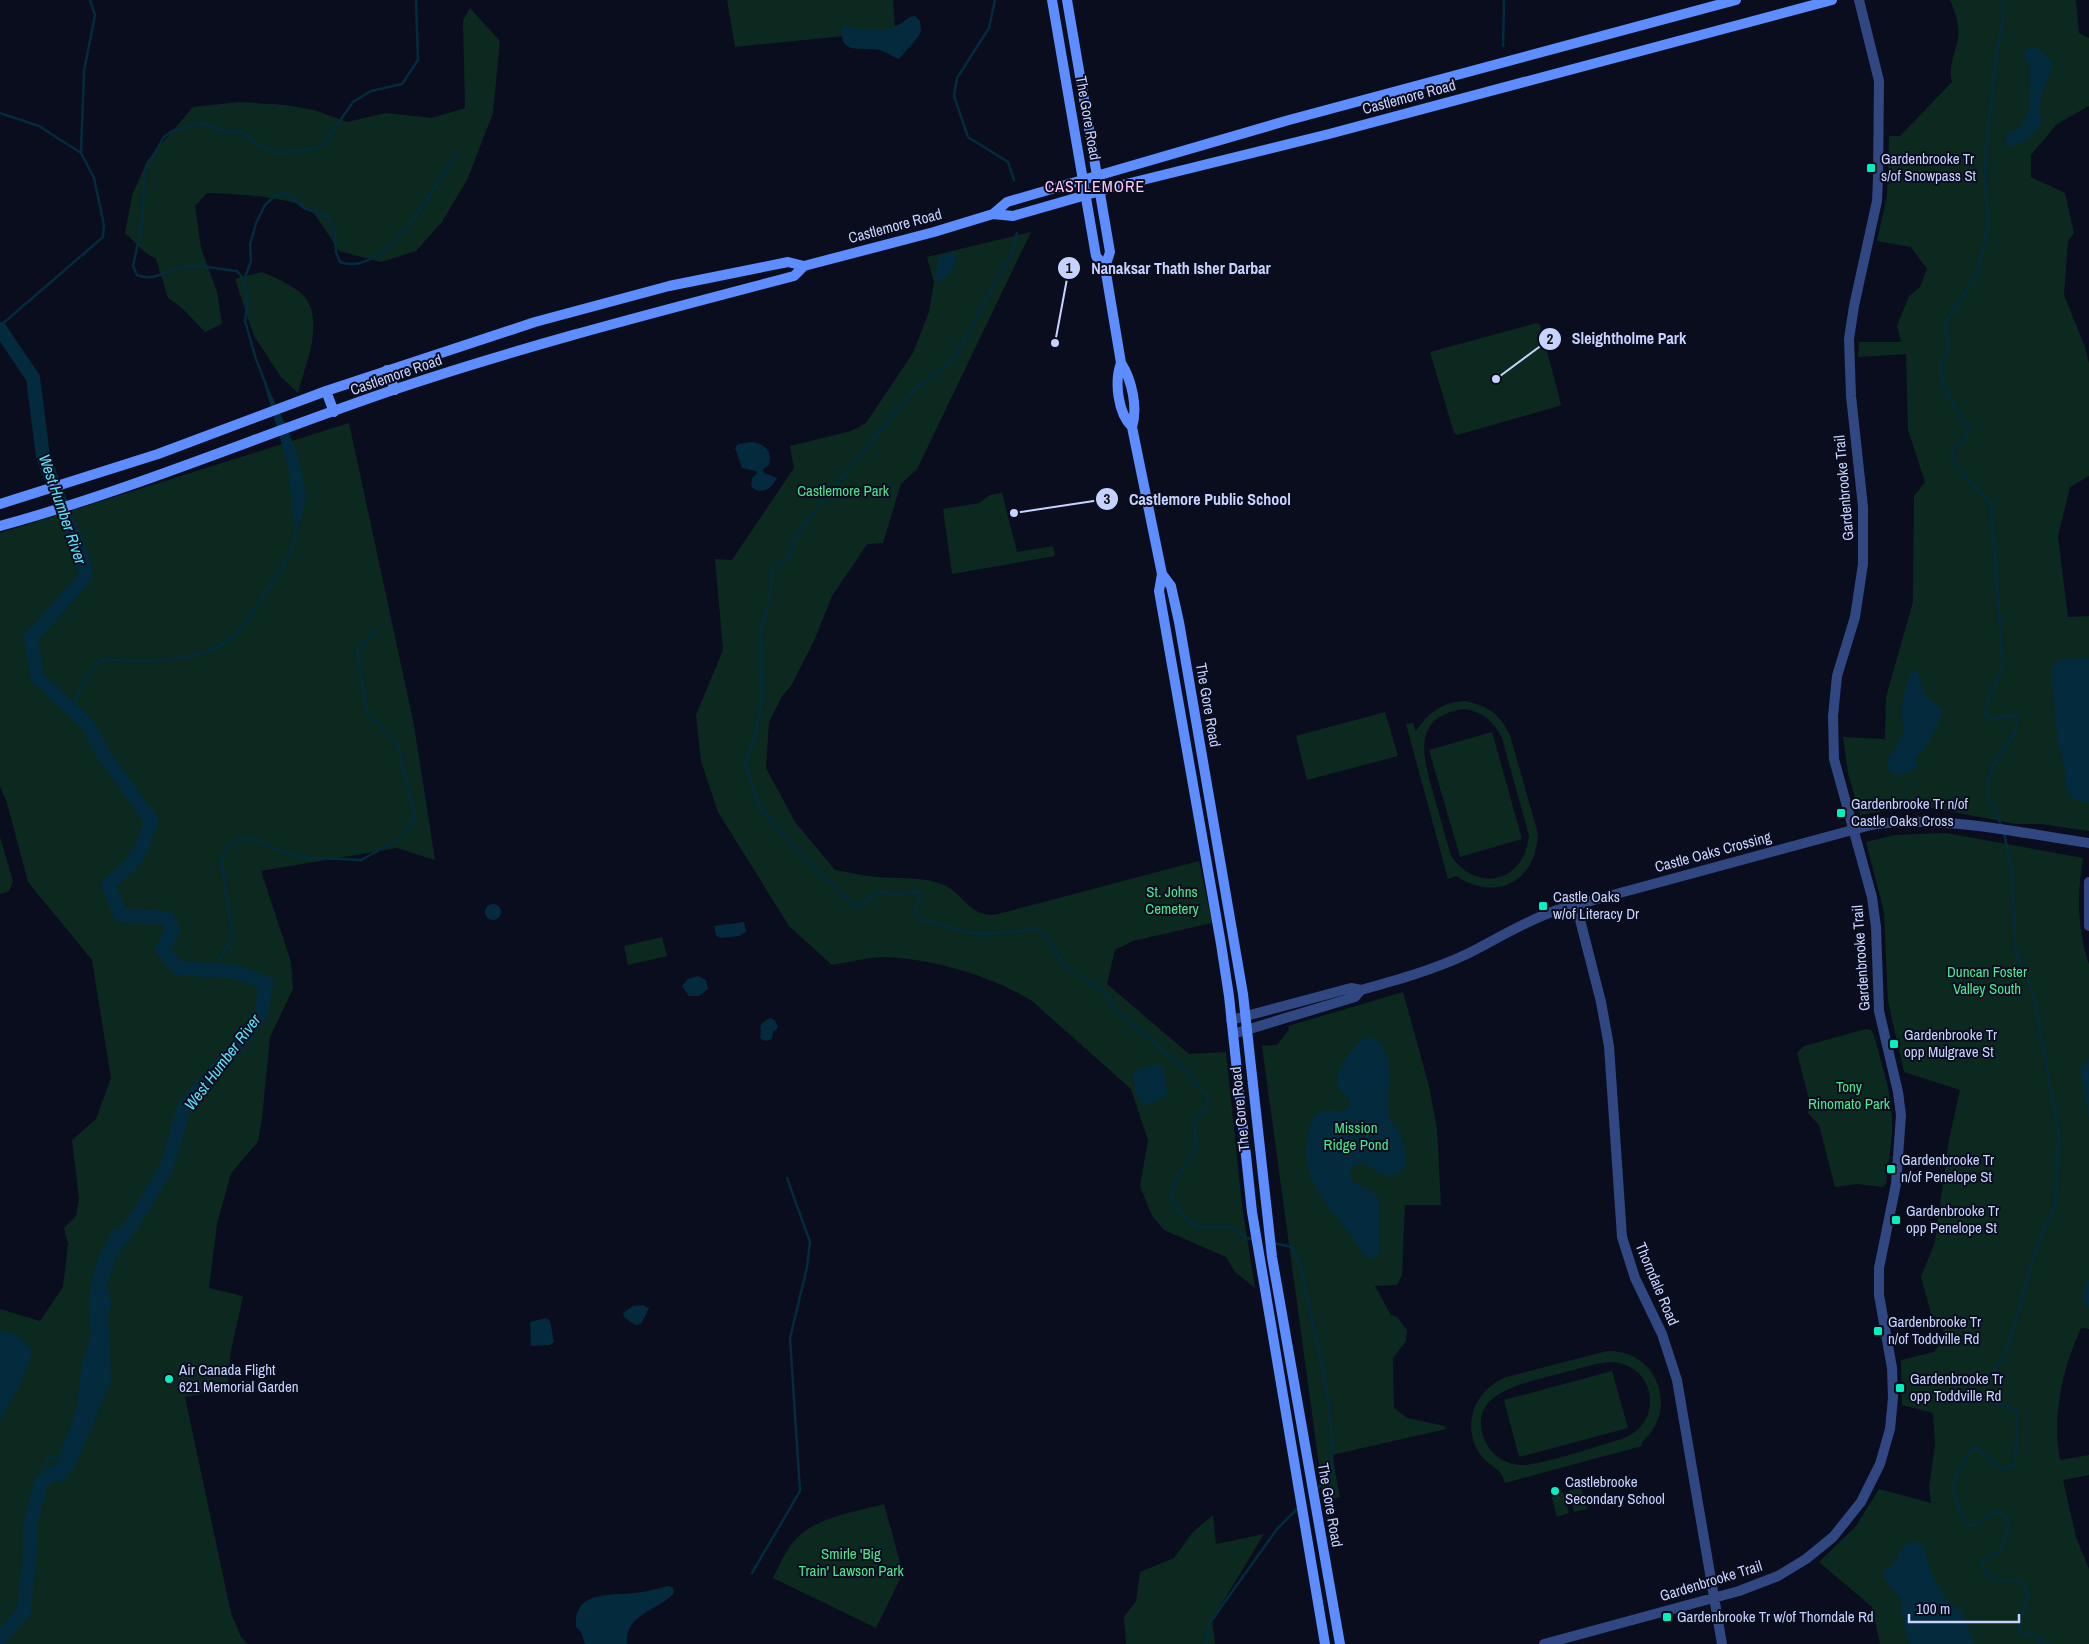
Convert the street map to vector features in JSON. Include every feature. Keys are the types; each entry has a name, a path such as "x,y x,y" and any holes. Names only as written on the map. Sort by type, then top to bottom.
{"main road":[{"name":"The Gore Road","path":"1052,0 1096,256 1106,267"},
{"name":"The Gore Road","path":"1067,0 1101,191 1110,252 1106,267 1121,363 1128,374 1136,416 1132,428 1162,574 1159,591 1221,944 1233,1034 1253,1220 1325,1644"},
{"name":"Castlemore Road","path":"993,214 1007,202 1379,95 1736,0"},
{"name":"Castlemore Road","path":"0,504 74,482 326,391 535,322 669,286 788,262 804,266 919,236 993,214 1013,216 1101,191 1329,134 1832,0"},
{"name":"Castlemore Road","path":"0,526 81,503 395,390 588,330 794,276 804,266"},
{"path":"388,370 395,390"},
{"path":"326,391 334,412"},
{"name":"The Gore Road","path":"1162,574 1171,586 1229,907 1247,1030 1272,1257 1340,1644"}],"street":[{"name":"Gardenbrooke Trail","path":"1544,1644 1714,1598 1778,1576 1806,1559 1833,1537 1854,1513 1880,1464 1890,1429 1893,1398 1892,1368 1879,1295 1879,1268 1896,1184 1901,1116 1898,1092 1879,1011 1874,909 1834,759 1833,716 1837,676 1855,617 1864,564 1864,508 1850,396 1849,339 1878,185 1879,81 1859,0"},
{"name":"Castle Oaks Crossing","path":"1231,1020 1351,988 1361,990 1452,960 1529,920 1576,904 1853,830 1899,822 1933,822 2089,844"},
{"path":"2089,882 2089,926"},
{"name":"Thorndale Road","path":"1576,904 1604,1015 1609,1046 1622,1237 1635,1278 1662,1334 1676,1373 1722,1644"},
{"name":"Castle Oaks Crossing","path":"1233,1034 1355,997 1361,990"}],"green space":[{"path":"727,0 893,0 895,31 735,47"},
{"path":"1950,0 2076,0 2079,33 2089,38 2089,106 2057,124 2031,155 2031,177 2065,193 2074,233 2068,241 2064,295 2085,347 2089,363 2089,476 2070,487 2058,536 2068,617 2089,616 2089,831 2041,824 2016,824 1933,808 1895,809 1860,815 1848,773 1843,737 1885,739 1886,697 1913,602 1914,496 1925,482 1908,430 1906,354 1858,357 1859,342 1901,342 1897,326 1909,296 1920,287 1927,269 1911,247 1877,241 1887,195 1889,136 1900,136 1952,82 1951,65 1958,39 1958,29 1957,19"},
{"path":"470,8 500,41 493,113 468,178 442,222 416,251 381,262 339,251 313,213 302,206 276,199 207,193 195,206 201,248 217,292 222,324 205,332 183,309 168,298 156,259 146,253 125,233 132,196 147,161 193,107 239,102 286,105 314,110 347,122 386,113 432,118 465,108 463,20"},
{"name":"Castlemore Park","path":"1031,232 917,469 901,484 883,543 867,544 832,596 814,641 791,686 782,696 769,722 766,768 795,822 835,870 872,876 921,879 938,883 952,890 978,912 985,914 994,915 1199,861 1212,923 1133,941 1115,950 1107,984 1189,1054 1226,1052 1242,1205 1255,1288 1235,1272 1226,1257 1164,1230 1152,1216 1140,1186 1148,1140 1131,1089 1032,1001 999,984 962,970 923,961 879,957 832,965 789,926 718,812 701,761 696,715 723,650 715,559 732,560 794,468 790,446 851,431 866,423 913,353 929,312 934,282 927,257"},
{"path":"262,272 299,291 307,300 311,311 313,334 298,393 281,377 254,336 235,279"},
{"path":"1537,323 1540,325 1561,404 1457,435 1454,433 1430,352"},
{"path":"349,423 414,725 435,860 397,848 261,871 291,962 293,989 270,1037 258,1142 231,1173 217,1224 209,1288 243,1296 230,1355 228,1389 185,1397 231,1613 241,1637 248,1644 0,1644 0,1309 40,1321 63,1287 68,1244 64,1228 76,1216 79,1198 72,1140 96,1119 111,1078 92,960 28,882 7,803 0,786 0,533"},
{"path":"1002,493 1017,552 1053,546 1055,556 952,574 943,509 979,503 990,495"},
{"path":"1464,701 1479,705 1492,712 1502,721 1510,735 1538,834 1530,865 1522,876 1511,883 1499,887 1471,884 1456,876 1448,879 1406,724 1413,723 1416,731 1436,710","holes":["1463,709 1476,712 1487,718 1495,726 1502,738 1529,836 1525,852 1519,864 1509,873 1498,878 1474,875 1462,868 1451,856 1427,768 1425,755 1427,731 1434,721 1446,714"]},
{"path":"1385,712 1398,756 1307,780 1296,736"},
{"path":"1492,732 1522,839 1460,857 1429,750"},
{"name":"Duncan Foster Valley South","path":"1946,833 2083,858 2079,911 2082,937 2089,964 2089,1329 2081,1328 2074,1344 2060,1392 2057,1426 2060,1460 2089,1455 2089,1475 2063,1480 2076,1537 2089,1569 2089,1644 1880,1644 1872,1607 1819,1562 1856,1526 1879,1489 1931,1503 1929,1487 1935,1444 1933,1413 1902,1405 1901,1360 1934,1352 1945,1336 1941,1324 1931,1313 1921,1277 1935,1242 1949,1139 1960,1090 1904,1072 1888,1001 1884,912 1866,842 1894,835"},
{"path":"0,837 13,881 9,891 0,894"},
{"path":"662,937 667,956 628,965 624,946"},
{"name":"Mission Ridge Pond","path":"1403,992 1429,1086 1437,1129 1441,1205 1405,1205 1402,1275 1397,1285 1375,1286 1391,1315 1397,1317 1407,1330 1406,1341 1393,1358 1394,1408 1407,1418 1445,1426 1446,1429 1332,1455 1340,1497 1324,1501 1262,1046 1277,1045 1289,1030 1288,1026"},
{"name":"Tony Rinomato Park","path":"1866,1029 1871,1030 1874,1035 1888,1087 1892,1116 1892,1134 1886,1184 1883,1187 1857,1184 1835,1187 1819,1125 1808,1113 1810,1103 1797,1053 1804,1046"},
{"path":"1607,1351 1624,1353 1639,1360 1650,1370 1658,1384 1661,1399 1660,1414 1653,1429 1642,1442 1642,1446 1505,1483 1498,1470 1480,1454 1474,1443 1471,1431 1474,1409 1480,1399 1496,1382 1507,1377","holes":["1609,1362 1625,1365 1637,1372 1645,1382 1650,1395 1650,1408 1645,1420 1636,1431 1622,1439 1555,1459 1519,1465 1509,1463 1500,1458 1486,1443 1481,1426 1482,1413 1489,1402 1499,1394 1527,1383 1595,1364"]},
{"path":"1612,1371 1628,1428 1519,1457 1504,1400"},
{"path":"1581,1487 1587,1509 1574,1512 1569,1491"},
{"path":"1563,1492 1569,1513 1557,1517 1551,1495"},
{"name":"Smirle 'Big Train' Lawson Park","path":"884,1504 903,1573 876,1628 773,1578 782,1559 802,1533 836,1516"},
{"path":"1213,1515 1216,1544 1264,1534 1212,1620 1215,1644 1126,1644 1124,1617 1136,1601 1140,1572 1174,1558 1192,1533"}],"water":[{"path":"915,16 920,21 921,31 899,59 880,50 852,48 843,42 843,25 877,30 898,25"},
{"path":"2029,48 2036,48 2050,59 2053,66 2040,101 2042,122 2023,142 2006,146 2006,135 2021,127 2029,109 2030,67 2023,53"},
{"path":"954,253 955,262 952,270 945,278 938,282 935,278 939,256"},
{"path":"266,383 297,454 302,474 305,493 304,510 297,526 294,522 288,465 265,387"},
{"path":"752,442 767,449 770,460 769,465 763,469 764,473 777,478 769,488 762,491 758,491 751,486 752,478 757,474 756,471 742,468 735,448 738,444"},
{"path":"2089,658 2089,803 2073,799 2067,791 2064,763 2058,743 2051,671 2052,665 2062,659"},
{"path":"1914,669 1918,671 1924,694 1941,708 1943,713 1924,751 1915,757 1917,764 1914,770 1897,776 1888,770 1888,759 1905,731 1902,721 1904,693"},
{"path":"493,904 499,906 501,912 499,918 493,920 487,918 485,912 487,906"},
{"path":"744,922 746,932 739,936 720,938 716,935 714,926"},
{"path":"698,976 706,980 708,989 699,996 689,996 682,986 688,979"},
{"path":"770,1018 775,1020 778,1028 773,1032 772,1039 765,1041 760,1038 760,1026"},
{"path":"1368,1037 1376,1040 1386,1054 1389,1073 1388,1116 1400,1135 1405,1157 1402,1171 1397,1175 1385,1175 1361,1163 1354,1166 1350,1172 1353,1182 1371,1191 1379,1199 1379,1255 1372,1259 1364,1255 1323,1199 1309,1169 1306,1153 1310,1127 1317,1114 1325,1110 1342,1111 1349,1108 1350,1099 1339,1089 1337,1079 1346,1058 1357,1044"},
{"path":"2089,1059 2089,1120 2080,1068"},
{"path":"1156,1064 1162,1065 1165,1085 1169,1093 1153,1103 1142,1105 1136,1093 1133,1074 1137,1070"},
{"path":"114,1228 128,1240 118,1253 106,1286 112,1302 108,1317 111,1380 78,1460 62,1484 57,1478 59,1456 76,1412 83,1360 91,1335 89,1302 92,1279 98,1259"},
{"path":"2089,1278 2089,1308 2083,1302 2083,1298"},
{"path":"643,1305 649,1308 641,1324 635,1325 624,1317 623,1313 633,1306"},
{"path":"546,1318 550,1321 554,1342 550,1345 531,1346 530,1322"},
{"path":"0,1330 19,1337 27,1344 32,1353 22,1380 0,1422"},
{"path":"1915,1541 1923,1546 1933,1577 1948,1602 1962,1612 1975,1644 1910,1644 1902,1616 1900,1599 1883,1576 1884,1570 1894,1565 1893,1562 1897,1561 1903,1548 1908,1543"},
{"path":"668,1586 673,1588 674,1593 636,1619 628,1634 627,1644 585,1644 581,1632 576,1627 577,1615 581,1606 587,1601 604,1595 638,1593"}],"waterway":[{"path":"81,152 84,71 95,15 90,0"},
{"path":"244,280 237,271 196,266 176,268 149,277 137,275 133,266 142,224 145,170 164,137 172,131 202,123 221,131 242,132 262,147 276,153 315,149 323,145 353,102 371,91 402,84 418,60 416,0"},
{"path":"995,0 989,28 957,78 954,96 968,137 1008,162 1014,180"},
{"path":"1503,46 1504,0"},
{"path":"2001,825 1986,792 1992,768 2016,731 2017,716 2009,715 1994,720 1985,715 1988,700 2003,667 1991,504 1957,467 1951,450 1965,440 1969,430 1944,389 1940,365 1949,346 1945,328 1947,319 1977,275 1988,226 1985,176 1986,148 1996,56 2003,20 2002,0"},
{"path":"0,113 39,126 81,153 94,178 104,225 103,237 0,326"},
{"path":"266,385 245,321 248,301 244,280 251,261 250,245 256,223 265,205 274,197 283,193 289,195 304,208 328,217 335,232 336,252 340,262 357,264 374,257 391,244 407,227 456,155"},
{"path":"1017,233 1011,254 954,358 912,392 808,519 795,539 789,558 772,568 770,597 761,630 762,699 755,736 745,763 759,807 799,853 857,908 878,891 893,895 917,891 921,897 914,912 920,919 970,933 990,934 1035,929 1045,934 1063,964 1106,994 1116,1010 1187,1071 1207,1096 1206,1109 1194,1119 1196,1146 1186,1166 1177,1177 1171,1195 1180,1214 1198,1227 1232,1227 1246,1238 1252,1239"},
{"name":"West Humber River","path":"0,329 33,378 43,456 81,552 86,576 31,638 37,677 88,725 101,751 151,820 144,842 136,857 108,885 121,915 167,918 173,931 162,949 178,968 237,972 266,983 261,1014 244,1038 185,1105 167,1166 139,1214 112,1251"},
{"path":"72,711 83,683 91,670 102,659 154,661 191,656 208,651 224,643 237,633 287,558 294,542 297,524"},
{"path":"211,972 233,938 221,859 229,845 249,838 296,857 361,860 403,837 415,817 397,743 367,712 357,650 377,630"},
{"path":"2004,832 2012,874 2015,947 2034,997 2059,1135 2055,1206 2037,1245 2009,1344 1991,1377 1975,1376 1968,1394 1980,1400 2005,1405 2017,1412 2014,1466 2002,1469 1978,1449 1972,1449 1955,1479 1954,1486 1957,1502 1966,1525 1974,1525 1997,1511 2006,1516 2009,1524 2001,1550 1981,1563 1987,1574 1991,1577 2002,1581 2020,1580 2025,1587 2027,1599 2019,1622 2019,1630 2022,1634 2031,1634 2048,1644"},
{"path":"752,1573 800,1491 790,1338 807,1267 810,1242 787,1178"},
{"path":"1273,1243 1292,1247 1300,1264 1327,1395 1332,1447 1332,1474 1316,1490"},
{"name":"West Humber River","path":"0,1637 17,1618 27,1596 33,1560 27,1524 28,1510 48,1459 59,1456"},
{"name":"West Humber River","path":"0,1638 24,1612 30,1551 30,1525 41,1482 69,1463 70,1460"},
{"path":"1206,1644 1209,1624 1277,1529 1297,1509"}],"place":[{"name":"Gardenbrooke Tr s/of Snowpass St","path":"1871,168"},
{"name":"Nanaksar Thath Isher Darbar","path":"1055,343"},
{"name":"Sleightholme Park","path":"1496,379"},
{"name":"Castlemore Public School","path":"1014,513"},
{"name":"Gardenbrooke Tr n/of Castle Oaks Cross","path":"1841,813"},
{"name":"Castle Oaks w/of Literacy Dr","path":"1543,906"},
{"name":"Gardenbrooke Tr opp Mulgrave St","path":"1894,1044"},
{"name":"Gardenbrooke Tr n/of Penelope St","path":"1891,1169"},
{"name":"Gardenbrooke Tr opp Penelope St","path":"1896,1220"},
{"name":"Gardenbrooke Tr n/of Toddville Rd","path":"1878,1331"},
{"name":"Air Canada Flight 621 Memorial Garden","path":"169,1379"},
{"name":"Gardenbrooke Tr opp Toddville Rd","path":"1900,1388"},
{"name":"Castlebrooke Secondary School","path":"1555,1491"},
{"name":"Gardenbrooke Tr w/of Thorndale Rd","path":"1667,1617"}],"district":[{"name":"CASTLEMORE","path":"1095,186"}],"park label":[{"name":"St. Johns Cemetery","path":"1172,900"}]}
